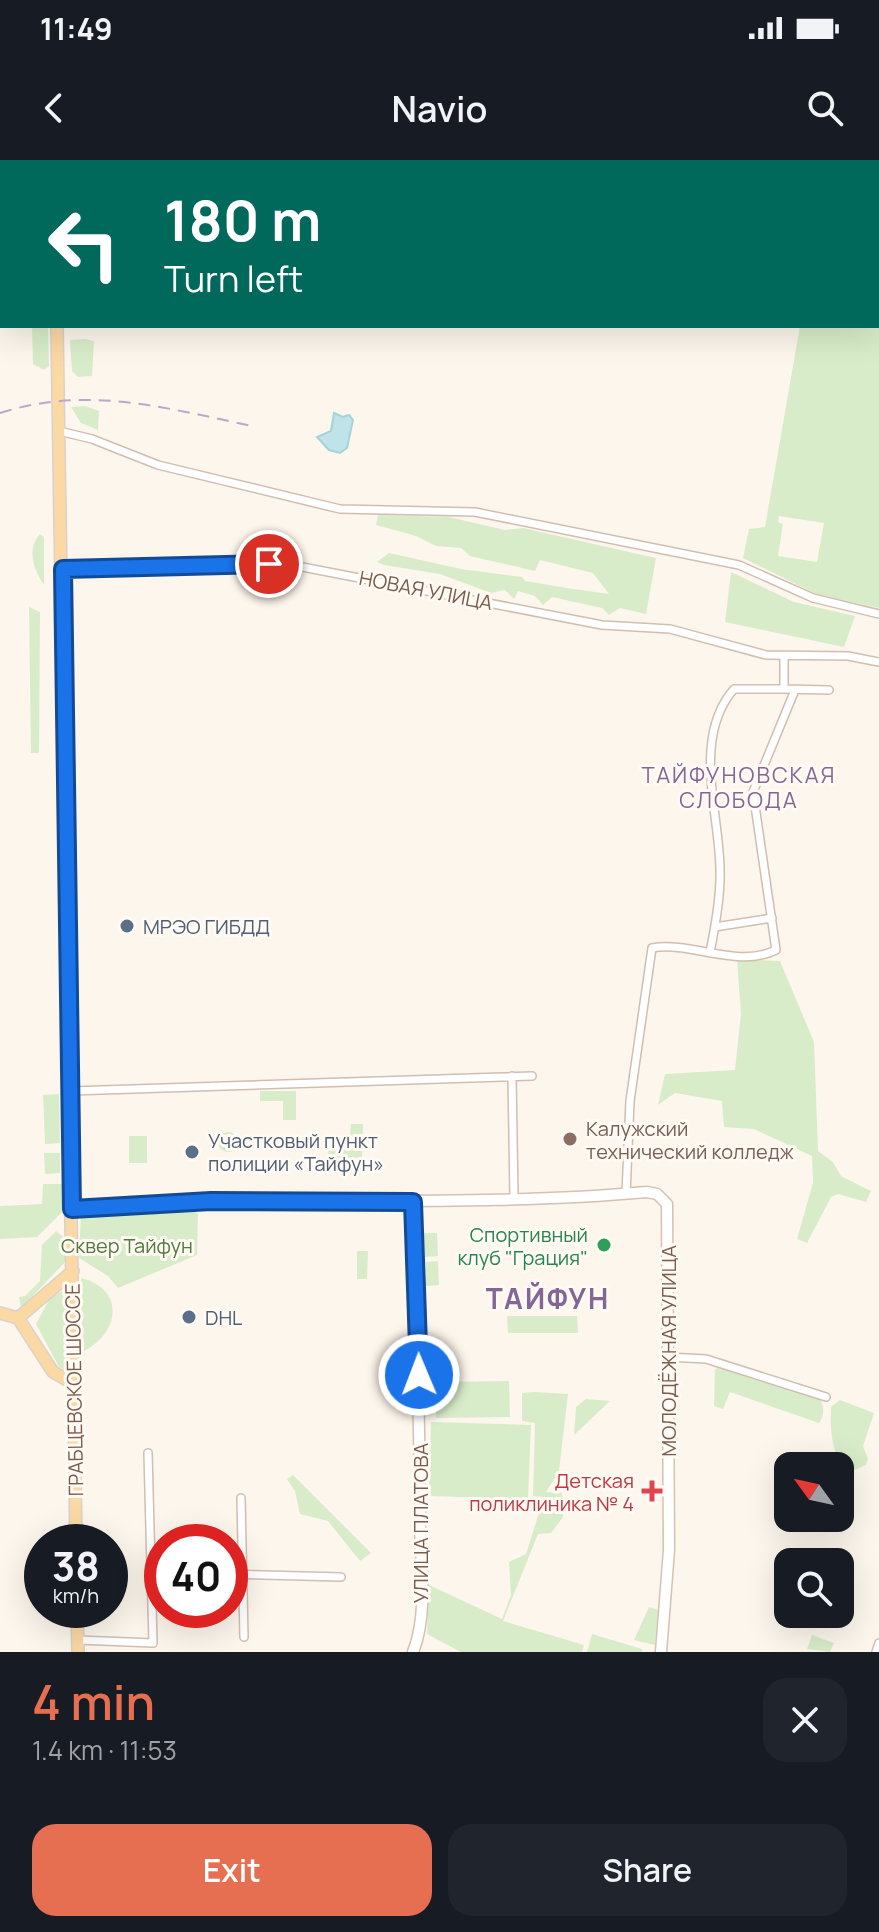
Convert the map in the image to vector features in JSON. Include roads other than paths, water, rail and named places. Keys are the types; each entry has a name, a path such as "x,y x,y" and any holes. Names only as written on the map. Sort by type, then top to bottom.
{"main road":[{"name":"ГРАБЦЕВСКОЕ ШОССЕ","path":"57,328 76,1524"},
{"path":"18,1318 73,1271"},
{"path":"31,1336 30,1316 44,1297"},
{"path":"0,1313 18,1318 53,1372 74,1384"}],"street":[{"path":"59,431 92,439 158,465 340,509 475,512 739,565 813,598 879,614"},
{"name":"НОВАЯ УЛИЦА","path":"63,569 292,565 602,625 670,629 739,650 784,656 848,656 879,662"},
{"path":"784,656 784,689"},
{"path":"710,953 721,869 711,773 714,732 734,689 829,690"},
{"path":"72,1209 211,1201 502,1202 514,1198 626,1194 630,1101 650,953 657,946 710,953 765,955 776,950 753,792 795,690"},
{"path":"715,927 772,918"},
{"path":"512,1076 514,1198"},
{"path":"71,1091 532,1076"},
{"name":"МОЛОДЁЖНАЯ УЛИЦА","path":"626,1194 647,1192 661,1197 667,1204 669,1550 661,1652"},
{"name":"УЛИЦА ПЛАТОВА","path":"413,1202 419,1335 421,1575 418,1637 413,1652"},
{"path":"668,1357 706,1359 826,1397"},
{"path":"148,1453 150,1524"},
{"path":"241,1498 242,1524"},
{"path":"248,1576 341,1577"},
{"path":"78,1646 153,1643 153,1628"},
{"path":"244,1628 244,1637"},
{"path":"876,1652 879,1643"}],"water":[{"path":"334,413 343,417 349,415 353,420 347,448 340,453 329,450 317,437 331,431"}],"railway":[{"path":"0,413 33,405 95,400 157,407 252,426"}],"place":[{"name":"МРЭО ГИБДД","path":"127,926"},
{"name":"Калужский технический колледж","path":"570,1139"},
{"name":"Участковый пункт полиции «Тайфун»","path":"192,1152"},
{"name":"Спортивный клуб \"Грация\"","path":"604,1245"},
{"name":"DHL","path":"189,1317"},
{"name":"Детская поликлиника № 4","path":"652,1491"}],"district":[{"name":"ТАЙФУНОВСКАЯ СЛОБОДА","path":"739,788"},
{"name":"ТАЙФУН","path":"548,1298"}],"park label":[{"name":"Сквер Тайфун","path":"127,1245"}]}
